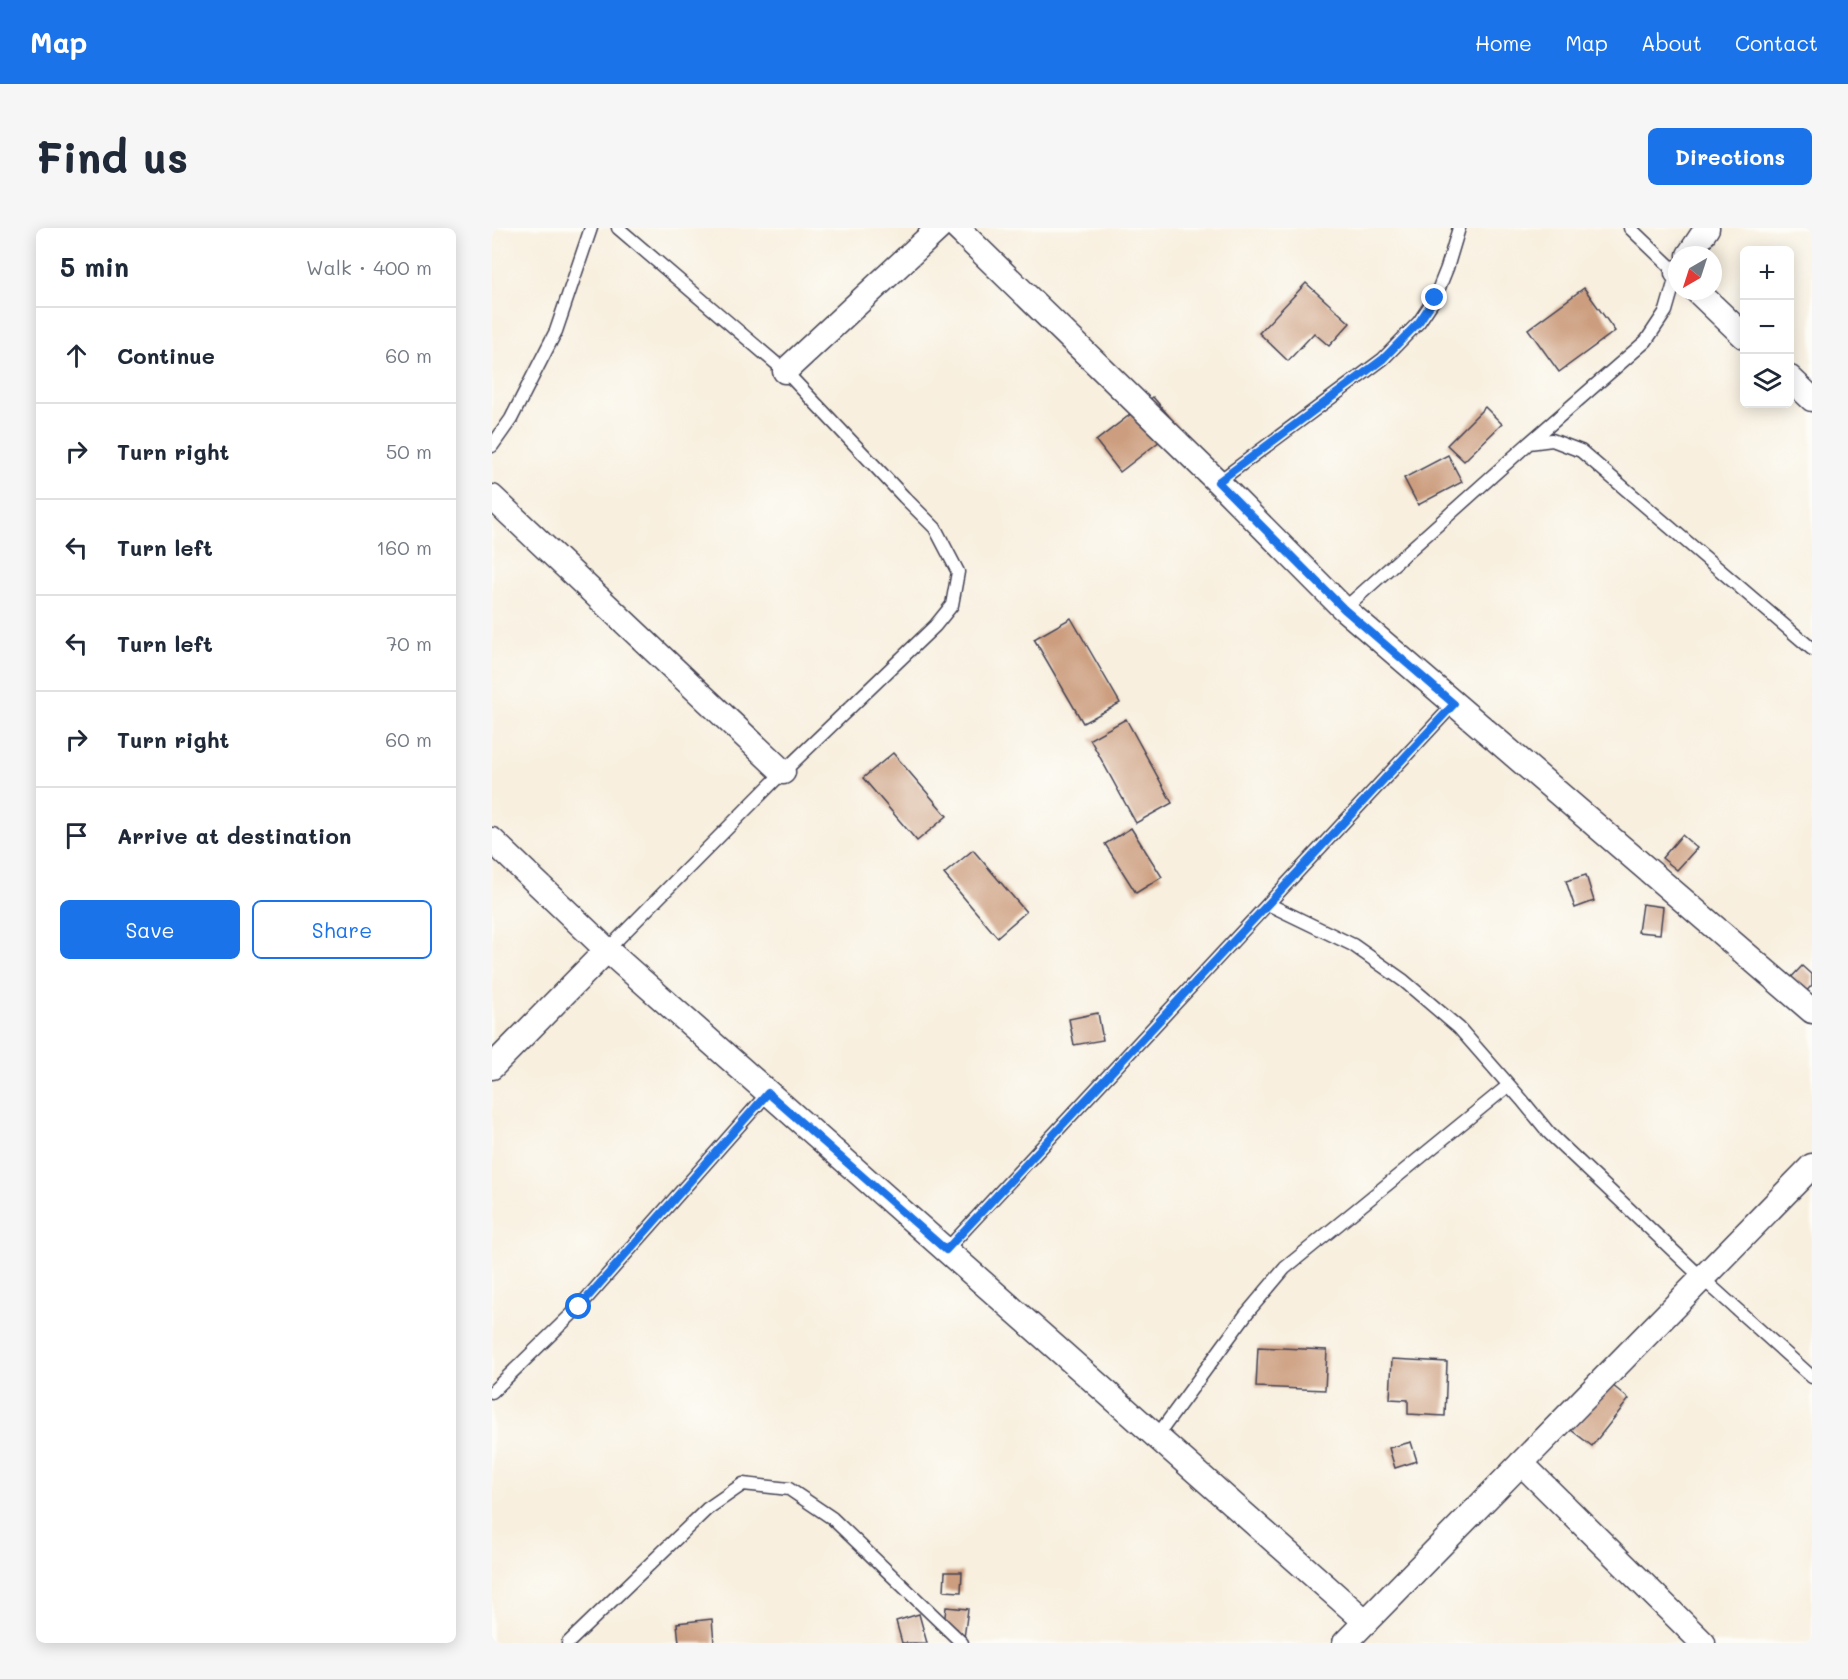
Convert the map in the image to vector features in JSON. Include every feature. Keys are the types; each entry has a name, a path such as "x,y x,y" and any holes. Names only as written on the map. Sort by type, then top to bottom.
{"street":[{"path":"785,371 939,228"},
{"path":"957,228 1218,482 1344,609 1812,1011"},
{"path":"1695,246 1707,228"},
{"path":"1706,300 1740,332"},
{"path":"1794,382 1812,399"},
{"path":"492,497 783,772"},
{"path":"492,840 607,950 1366,1622"},
{"path":"492,1067 607,950"},
{"path":"1345,1643 1812,1166"},
{"path":"1521,1463 1702,1643"}],"lane":[{"path":"492,446 511,419 556,332 591,228"},
{"path":"607,950 783,772 935,626 952,605 958,572 935,528 785,371 618,228"},
{"path":"1218,482 1383,359 1419,322 1435,298 1459,228"},
{"path":"1630,228 1668,264"},
{"path":"1344,609 1646,341 1666,311 1669,300"},
{"path":"1529,443 1552,440 1581,451 1812,649"},
{"path":"946,1250 1454,704"},
{"path":"1268,904 1353,945 1404,981 1459,1028 1549,1133 1702,1278 1812,1377"},
{"path":"1156,1436 1247,1313 1285,1268 1509,1085"},
{"path":"492,1392 579,1307 768,1093"},
{"path":"568,1643 707,1509 742,1484 789,1489 832,1518 962,1643"}],"building":[{"path":"1306,283 1350,323 1329,346 1314,333 1288,361 1259,333"},
{"path":"1584,288 1615,331 1559,372 1528,329"},
{"path":"1153,397 1178,427 1120,472 1096,441"},
{"path":"1485,407 1502,424 1464,461 1447,445"},
{"path":"1448,455 1462,482 1418,505 1404,478"},
{"path":"1071,618 1120,703 1083,723 1034,639"},
{"path":"1126,719 1172,803 1136,823 1090,739"},
{"path":"893,753 947,816 917,841 863,778"},
{"path":"1131,828 1162,877 1136,893 1105,844"},
{"path":"1682,835 1697,848 1677,870 1662,858"},
{"path":"973,850 1026,912 997,937 944,874"},
{"path":"1586,875 1594,901 1575,908 1566,881"},
{"path":"1642,904 1663,907 1660,934 1638,932"},
{"path":"1802,966 1812,975 1812,985 1801,997 1786,983"},
{"path":"1098,1013 1103,1040 1074,1045 1069,1019"},
{"path":"1258,1347 1327,1350 1325,1390 1256,1387"},
{"path":"1392,1359 1447,1362 1445,1416 1408,1414 1408,1400 1390,1399"},
{"path":"1600,1375 1629,1399 1592,1446 1562,1423"},
{"path":"1411,1442 1417,1461 1395,1468 1389,1448"},
{"path":"945,1572 962,1572 961,1592 944,1591"},
{"path":"946,1607 968,1609 964,1638 943,1635"},
{"path":"919,1614 927,1643 902,1643 896,1621"},
{"path":"712,1619 714,1643 679,1643 677,1623"}],"route":[{"path":"579,1307 768,1093 946,1250 1454,704 1344,609 1218,482 1383,359 1419,322 1435,298"}]}
